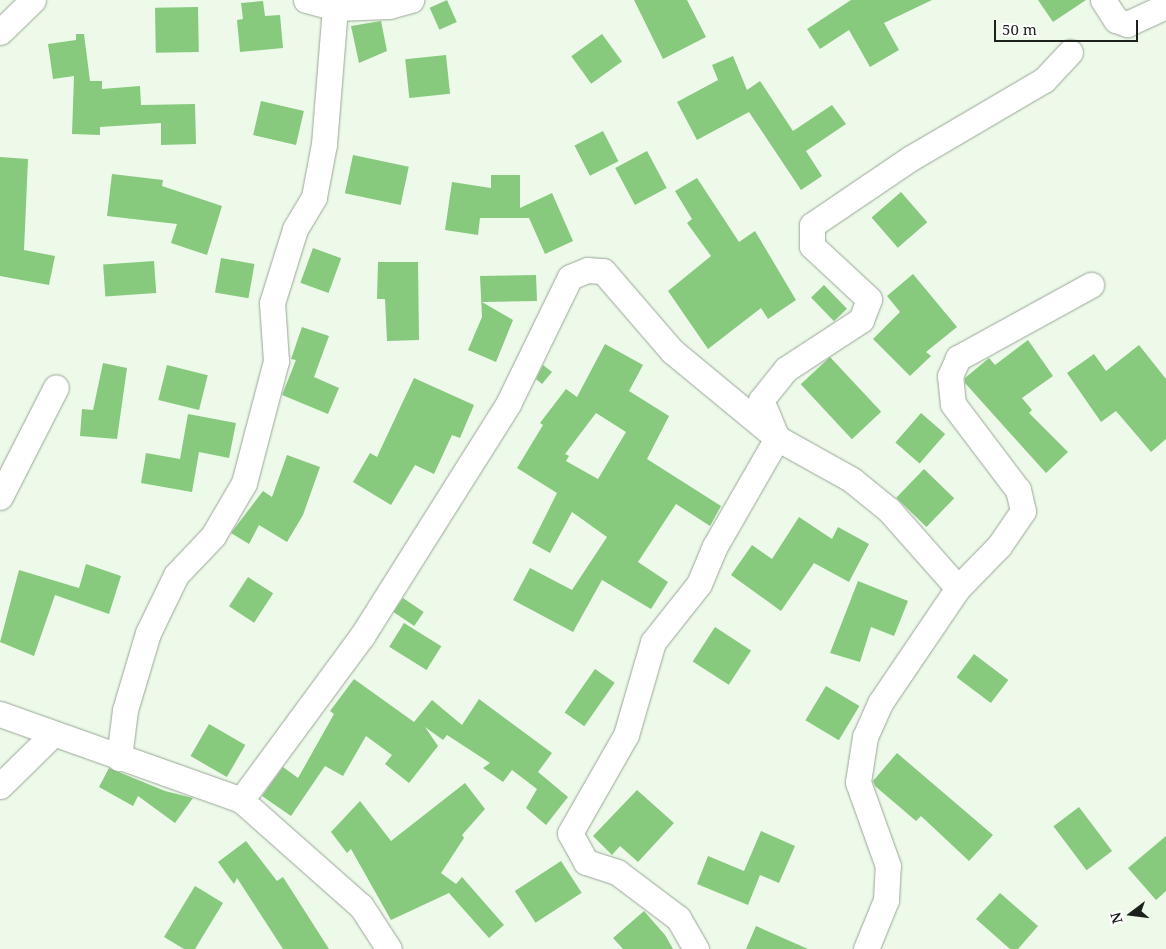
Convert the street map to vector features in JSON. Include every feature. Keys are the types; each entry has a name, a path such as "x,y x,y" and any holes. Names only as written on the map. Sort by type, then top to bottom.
{"street":[{"path":"0,32 33,0"},
{"path":"306,0 336,8 389,6 411,0"},
{"path":"1103,0 1116,20 1127,24 1166,6"},
{"path":"119,758 126,710 148,633 176,575 213,536 244,483 276,361 272,303 294,229 316,188 336,8"},
{"path":"777,438 761,400 786,369 861,320 869,299 812,246 812,225 911,158 1044,80 1070,52"},
{"path":"241,800 362,636 508,404 570,277 587,270 603,271 672,351 777,438 852,480 890,510 958,588"},
{"path":"866,949 886,900 888,866 858,782 860,754 880,703 958,588 999,546 1023,511 1018,490 953,404 950,376 958,358 1091,285"},
{"path":"0,498 56,387"},
{"path":"696,949 678,918 617,872 586,862 570,833 626,736 653,642 699,584 720,538 777,438"},
{"path":"0,714 241,800 361,906 389,949"},
{"path":"0,786 53,734"}],"building":[{"path":"447,0 457,22 439,30 430,8"},
{"path":"634,0 687,0 706,37 663,59"},
{"path":"851,0 932,0 884,23 899,50 870,67 849,30 820,49 807,29"},
{"path":"1038,0 1086,0 1053,22"},
{"path":"263,1 265,16 280,15 283,48 240,52 237,20 243,19 241,3"},
{"path":"198,7 199,52 156,53 155,8"},
{"path":"381,21 387,51 359,63 351,26"},
{"path":"76,34 84,34 90,81 102,81 102,89 140,86 141,105 195,104 196,144 161,145 161,123 100,127 100,135 72,134 74,76 53,79 48,44 76,40"},
{"path":"602,34 622,62 591,84 571,56"},
{"path":"446,55 450,94 409,98 405,59"},
{"path":"733,56 747,90 760,81 793,131 832,105 846,124 806,151 822,176 801,190 749,112 697,140 677,102 718,80 712,65"},
{"path":"261,101 304,111 296,145 253,135"},
{"path":"603,131 618,161 590,176 574,146"},
{"path":"647,151 667,188 635,205 615,168"},
{"path":"353,155 409,167 401,205 345,193"},
{"path":"0,157 28,159 24,250 55,256 49,285 0,276"},
{"path":"112,174 163,180 162,186 222,206 207,255 171,243 177,224 107,216"},
{"path":"491,175 520,175 520,208 552,193 573,241 545,254 529,218 480,218 478,235 445,230 452,182 491,188"},
{"path":"697,178 739,242 755,231 796,300 768,319 761,308 708,349 668,291 711,256 687,223 692,219 675,191"},
{"path":"901,192 927,222 898,248 872,218"},
{"path":"313,248 341,258 329,293 300,283"},
{"path":"221,258 254,264 248,298 215,292"},
{"path":"154,261 156,293 105,296 103,265"},
{"path":"378,262 418,262 419,340 387,341 385,299 377,299"},
{"path":"913,274 957,327 926,352 931,356 910,376 873,339 900,312 887,296"},
{"path":"536,275 537,301 482,302 513,320 496,362 468,350 482,317 480,276"},
{"path":"824,285 847,309 834,321 811,298"},
{"path":"302,327 329,336 314,377 339,388 328,414 282,395 296,360 291,359"},
{"path":"1028,340 1053,376 1022,398 1032,410 1029,413 1068,452 1046,473 965,383 965,378 989,358 995,365"},
{"path":"605,344 643,365 629,391 669,416 647,459 721,506 710,526 676,504 638,562 668,582 651,609 602,580 573,632 513,600 530,568 572,590 607,537 572,512 550,553 532,543 557,493 517,468 543,425 540,423 566,389 577,397","holes":["596,413 626,432 598,479 566,461 569,456 565,454"]},
{"path":"1139,345 1166,379 1166,439 1151,452 1116,411 1101,422 1067,373 1094,354 1106,371"},
{"path":"830,357 881,412 852,439 801,384"},
{"path":"103,363 127,368 117,439 80,436 82,409 93,410"},
{"path":"167,365 208,375 199,410 158,400"},
{"path":"543,365 552,372 542,384 536,379"},
{"path":"414,378 474,405 460,438 452,435 434,474 415,465 391,505 353,482 370,453 377,457"},
{"path":"921,413 945,434 920,463 895,442"},
{"path":"188,414 236,423 229,458 199,452 192,492 141,483 146,453 180,459"},
{"path":"287,455 320,467 303,515 287,542 259,525 249,544 231,533 263,491 272,497"},
{"path":"924,469 954,498 926,527 896,498"},
{"path":"799,517 832,539 838,527 869,544 849,582 814,563 781,611 731,575 752,545 772,559"},
{"path":"86,564 121,576 109,614 55,595 34,656 0,642 19,570 79,588"},
{"path":"248,577 273,593 254,623 229,606"},
{"path":"858,581 908,601 894,636 871,627 860,662 830,653"},
{"path":"403,598 424,612 414,626 393,612"},
{"path":"404,623 441,646 426,670 389,647"},
{"path":"715,627 751,650 729,685 693,661"},
{"path":"974,654 1008,680 991,703 957,677"},
{"path":"595,669 615,683 584,726 565,712"},
{"path":"354,679 414,722 432,700 462,725 479,699 552,753 538,772 568,797 546,825 526,808 537,789 512,770 503,782 483,768 490,763 447,735 443,740 425,727 438,746 409,783 385,764 392,755 366,736 343,776 325,766 291,816 262,796 283,767 298,778 334,714 330,711"},
{"path":"826,686 859,706 839,740 805,720"},
{"path":"209,724 245,745 227,777 190,756"},
{"path":"897,753 993,835 969,861 921,816 916,821 875,786 873,781"},
{"path":"109,768 165,791 193,798 175,823 138,796 133,806 99,787"},
{"path":"465,783 485,809 462,835 464,838 441,873 456,884 462,877 504,925 489,938 449,893 391,920 351,849 347,853 331,832 360,801 391,841"},
{"path":"637,790 674,823 638,862 620,846 612,855 593,836"},
{"path":"1079,807 1112,851 1087,870 1053,826"},
{"path":"761,831 795,846 779,883 760,875 748,905 697,884 708,856 744,871"},
{"path":"1166,836 1166,891 1156,900 1128,868"},
{"path":"246,841 277,881 283,877 329,949 283,949 237,878 234,884 218,862"},
{"path":"561,861 582,893 536,923 515,891"},
{"path":"195,886 223,903 195,949 184,949 164,937"},
{"path":"1000,893 1038,926 1018,949 1010,949 976,919"},
{"path":"644,911 665,935 673,949 623,949 613,938"},
{"path":"756,926 808,949 746,949"}]}
